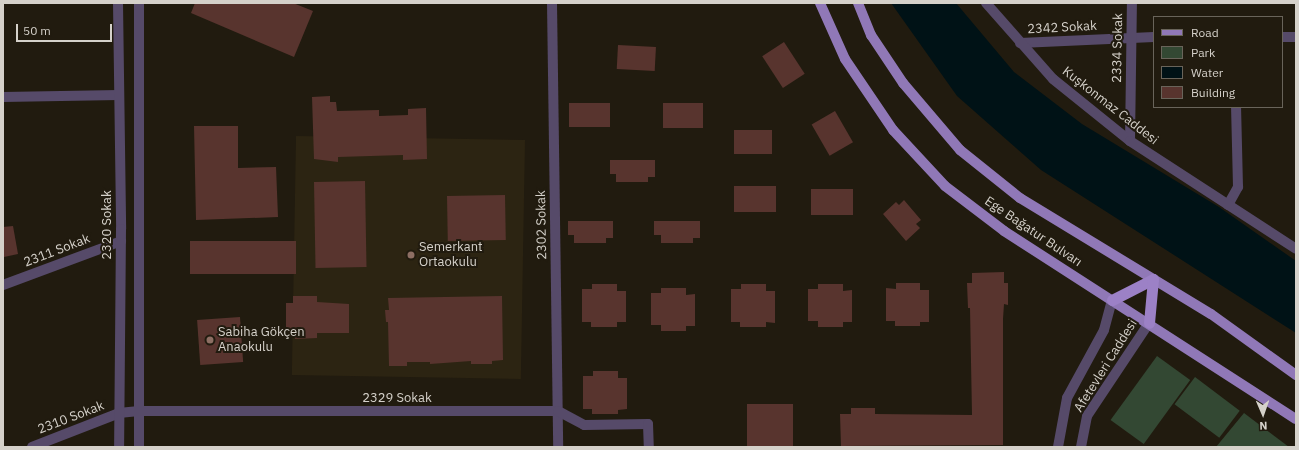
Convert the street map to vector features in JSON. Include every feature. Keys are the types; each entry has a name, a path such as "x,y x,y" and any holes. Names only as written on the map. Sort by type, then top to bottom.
{"highway":[{"path":"1112,300 1153,279"},
{"path":"1149,323 1153,279"}],"main road":[{"name":"Ege Bağatur Bulvarı","path":"820,3 845,59 893,130 945,186 1004,231 1296,419"},
{"name":"Ege Bağatur Bulvarı","path":"858,3 871,35 903,83 960,150 1020,198 1211,314 1296,376"}],"street":[{"name":"2320 Sokak","path":"118,3 120,241 119,447"},
{"path":"139,3 140,447"},
{"name":"2302 Sokak","path":"552,3 558,447"},
{"name":"Kuşkonmaz Caddesi","path":"986,3 1052,79 1130,141 1296,249"},
{"name":"2334 Sokak","path":"1130,141 1132,3"},
{"path":"1283,37 1296,36"},
{"name":"2342 Sokak","path":"1020,42 1153,37"},
{"path":"3,97 119,95"},
{"path":"1228,205 1238,187 1236,108"},
{"name":"2311 Sokak","path":"3,285 120,241"},
{"name":"Afetevleri Caddesi","path":"1058,447 1067,398 1104,330 1112,300"},
{"name":"Afetevleri Caddesi","path":"1081,447 1087,416 1149,323"},
{"name":"2329 Sokak","path":"119,413 139,411 558,411 584,425 648,424 649,447"},
{"name":"2310 Sokak","path":"32,447 119,413"}],"shaded area":[{"name":"Semerkant Ortaokulu","path":"296,136 525,140 521,379 292,375"}],"green space":[{"path":"1157,356 1190,380 1144,444 1111,420"},
{"path":"1195,377 1240,411 1219,438 1175,404"},
{"path":"1244,413 1289,447 1216,447"}],"water":[{"path":"891,3 956,3 1014,72 1082,124 1219,207 1296,261 1296,333 1041,170 957,96"}],"building":[{"path":"195,3 293,3 313,11 294,57 191,13"},
{"path":"784,42 805,74 783,88 762,56"},
{"path":"618,45 656,47 655,71 617,69"},
{"path":"330,96 330,102 336,102 337,111 379,110 379,116 408,115 408,109 426,108 427,159 403,160 403,155 338,157 338,162 314,159 312,97"},
{"path":"569,103 610,103 610,127 569,127"},
{"path":"663,103 703,103 703,128 663,128"},
{"path":"835,111 853,142 830,156 812,124"},
{"path":"194,126 238,126 238,168 276,167 278,217 196,220"},
{"path":"734,130 772,130 772,154 734,154"},
{"path":"610,160 655,160 655,177 648,177 648,182 616,182 616,174 610,174"},
{"path":"365,181 367,267 316,268 314,182"},
{"path":"734,186 776,186 776,212 734,212"},
{"path":"811,189 853,189 853,215 811,215"},
{"path":"505,195 506,240 448,241 447,196"},
{"path":"904,200 921,220 916,224 920,228 906,241 883,214 896,202 899,205"},
{"path":"568,221 613,221 613,238 606,238 606,243 574,243 574,235 568,235"},
{"path":"654,221 700,221 700,238 693,238 693,243 661,243 661,235 654,235"},
{"path":"13,226 18,254 4,257 3,227"},
{"path":"190,241 296,241 296,274 190,274"},
{"path":"1004,272 1004,283 1008,283 1008,305 1004,304 1003,319 1003,445 841,446 840,414 851,414 851,408 875,408 875,414 972,415 970,308 968,308 967,283 972,283 972,273"},
{"path":"896,283 920,283 920,290 929,290 929,322 920,322 920,326 895,326 895,321 886,321 886,288 896,289"},
{"path":"592,284 617,284 617,291 626,291 626,322 617,322 617,327 591,327 591,322 582,322 582,289 592,289"},
{"path":"741,284 766,284 766,291 775,291 775,323 766,322 766,327 740,327 740,322 731,322 731,289 741,289"},
{"path":"818,284 843,284 843,291 852,290 852,322 843,322 843,327 818,327 818,321 808,321 808,289 818,289"},
{"path":"661,288 686,288 686,295 695,294 695,326 686,326 686,331 661,331 661,325 651,325 651,293 661,293"},
{"path":"293,296 317,296 317,302 349,304 349,333 317,333 317,338 295,339 294,334 286,334 286,303 293,303"},
{"path":"502,296 503,360 492,361 492,364 471,364 471,361 430,364 430,362 407,362 407,366 389,366 388,322 386,322 385,310 389,310 388,298"},
{"path":"240,317 243,362 200,365 197,320"},
{"path":"593,371 618,371 618,378 627,378 627,409 618,410 618,414 592,414 592,409 583,409 583,376 593,376"},
{"path":"747,404 793,404 793,447 747,447"}],"place":[{"name":"Semerkant Ortaokulu","path":"411,255"},
{"name":"Sabiha Gökçen Anaokulu","path":"210,340"}]}
